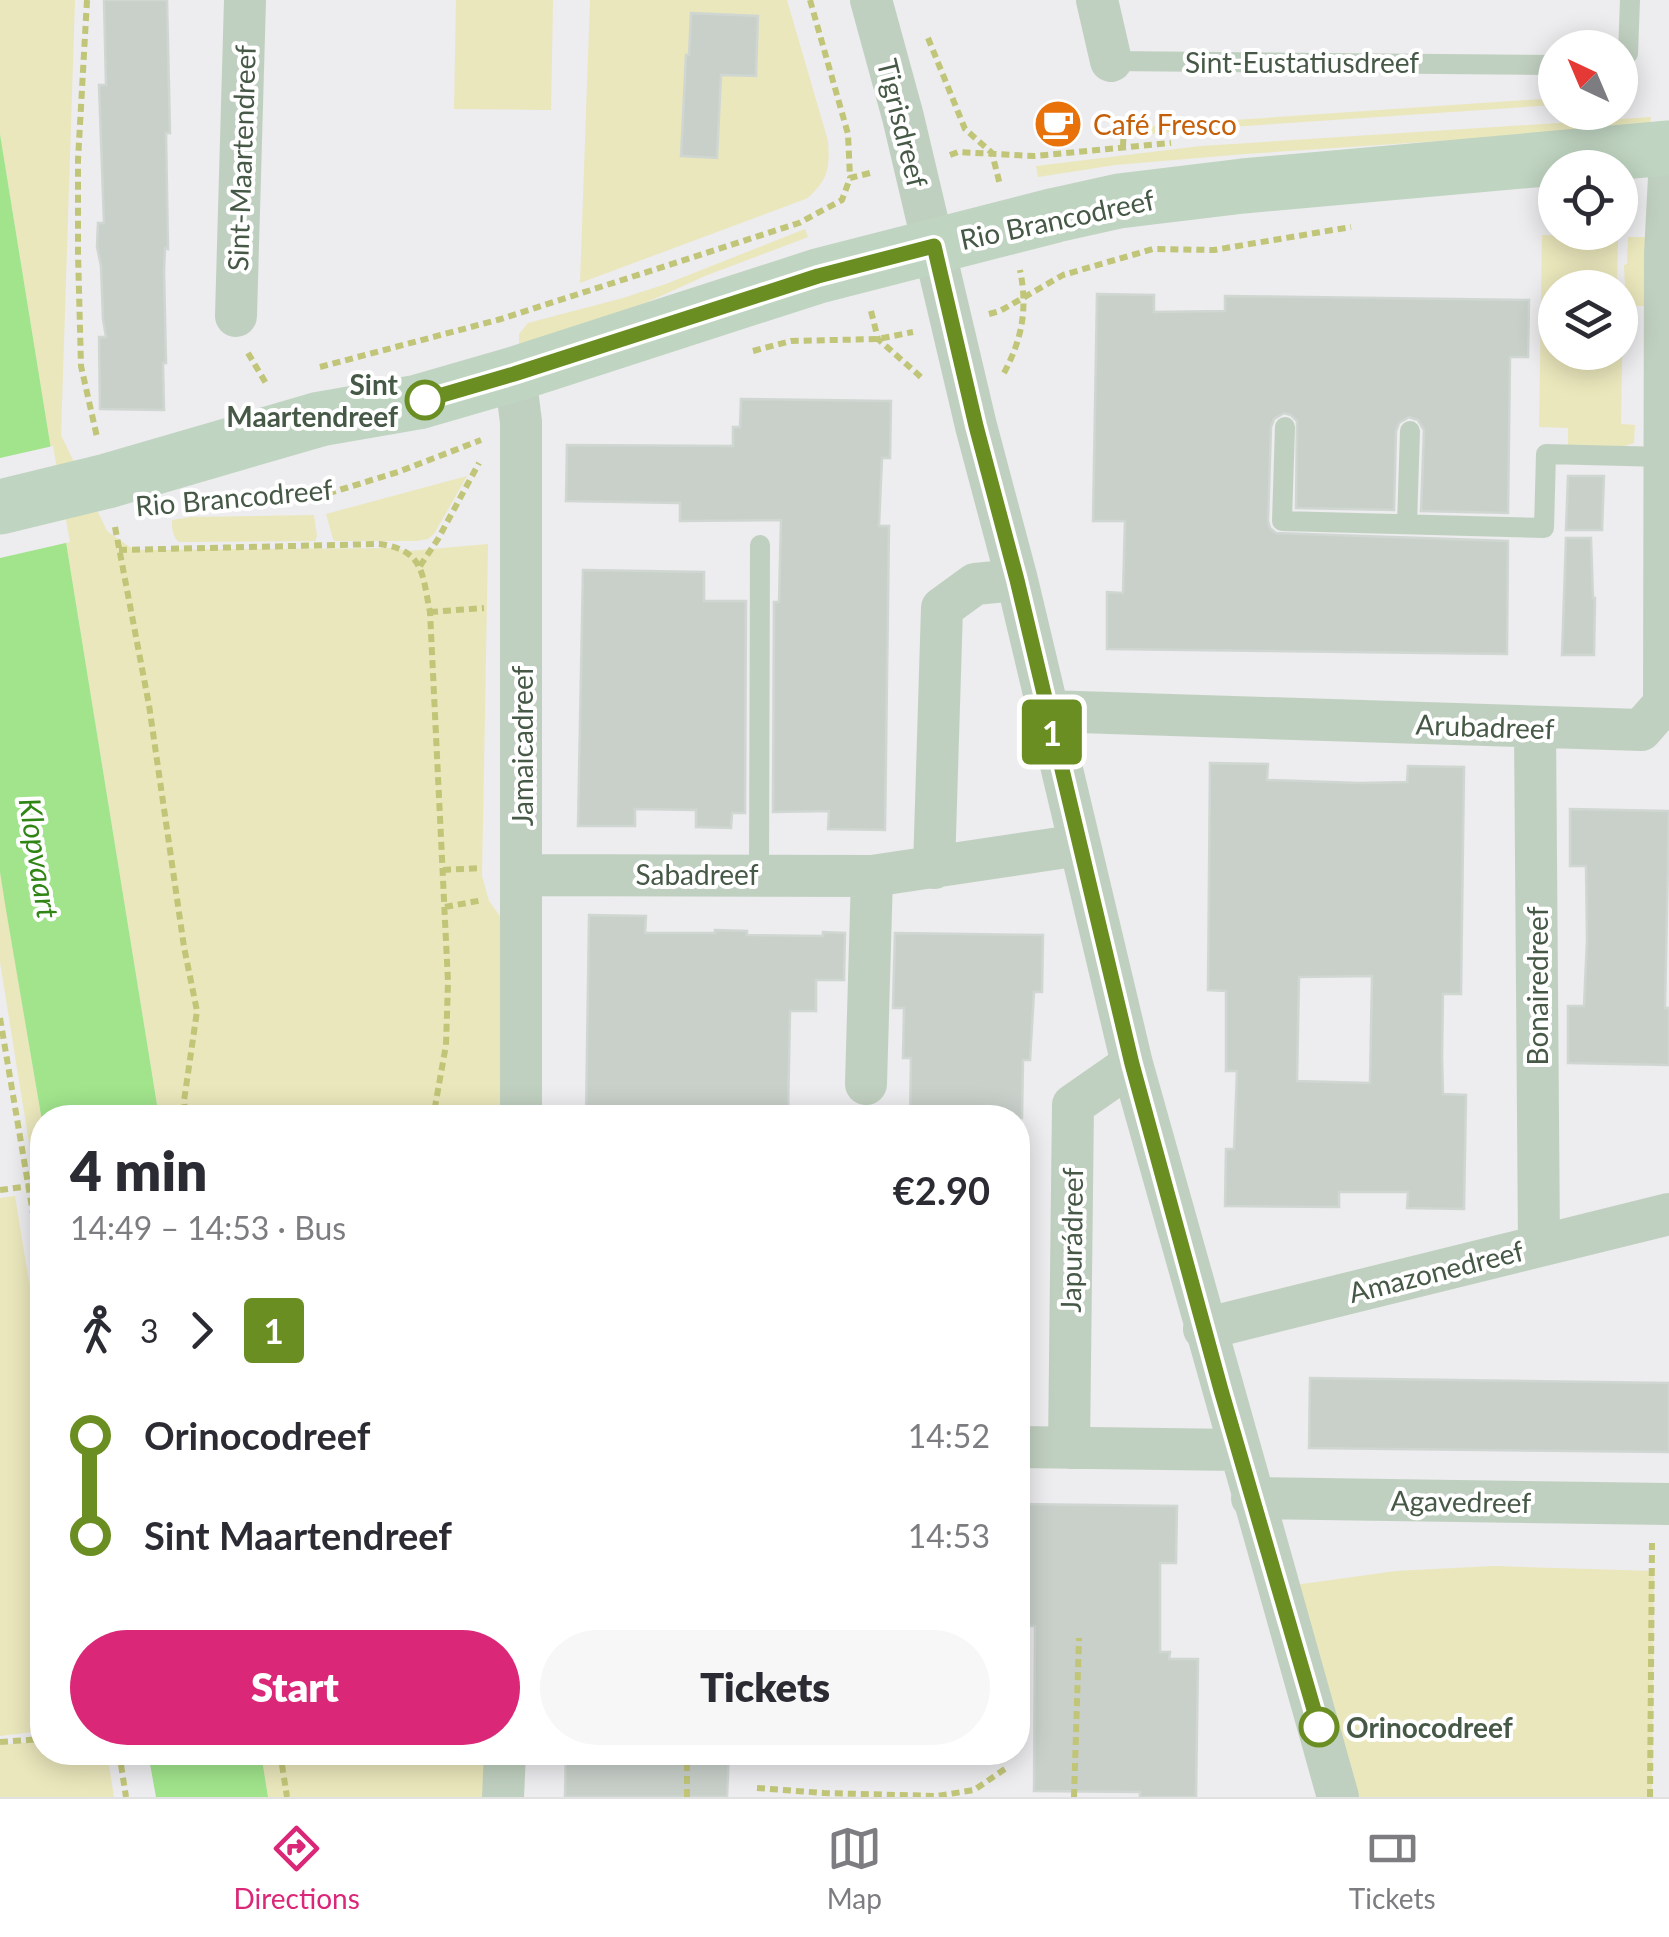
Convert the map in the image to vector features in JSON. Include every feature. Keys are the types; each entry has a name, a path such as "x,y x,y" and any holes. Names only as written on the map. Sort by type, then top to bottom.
{"street":[{"name":"Sint-Maartendreef","path":"236,316 245,0"},
{"name":"Tigrisdreef","path":"871,0 934,246"},
{"name":"Sint-Eustatiusdreef","path":"1098,0 1111,61"},
{"name":"Rio Brancodreef","path":"0,507 85,487 320,418 418,402 510,410 818,276 1119,201 1243,186 1669,148"},
{"name":"Arubadreef","path":"1047,711 1641,730 1664,704 1665,254 1669,177"},
{"path":"934,246 1132,1064 1338,1797"},
{"name":"Jamaicadreef","path":"510,410 522,607 521,1105"},
{"path":"934,868 942,608 974,584 1017,580"},
{"name":"Bonairedreef","path":"1535,728 1539,1245"},
{"name":"Sabadreef","path":"522,874 872,876 1080,845"},
{"path":"866,1084 872,876"},
{"name":"Japurádreef","path":"1069,1448 1073,1105 1132,1064"},
{"name":"Amazonedreef","path":"1204,1329 1669,1214"},
{"path":"1030,1446 1238,1450"},
{"name":"Agavedreef","path":"1252,1498 1661,1504"},
{"path":"503,1797 504,1765"}],"lane":[{"path":"1629,30 1630,0"},
{"name":"Sint-Eustatiusdreef","path":"1111,61 1538,64"},
{"path":"1284,427 1282,521 1544,528 1546,454 1666,457"},
{"path":"1407,524 1410,431"},
{"path":"759,874 760,544"}],"path":[{"path":"88,0 78,160 85,487 119,550 150,705 197,1011 184,1105"},
{"path":"810,0 848,134 850,178"},
{"path":"1123,147 1124,120"},
{"path":"842,200 878,340 976,426"},
{"name":"Rio Brancodreef","path":"736,355 791,341 878,340 1000,311 1063,275 1154,249 1214,250 1368,225"},
{"path":"420,566 510,410"},
{"name":"Rio Brancodreef","path":"226,494 270,497 333,492 398,472 510,410"},
{"path":"119,550 379,544 402,547 420,566 430,612 448,982 446,1045 435,1105"},
{"path":"430,612 522,607"},
{"path":"0,1018 30,1186 0,1190"},
{"path":"1650,1797 1661,1504"},
{"path":"1074,1797 1078,1638"},
{"path":"0,1742 30,1740"},
{"path":"121,1765 126,1797"},
{"path":"282,1765 287,1797"},
{"path":"687,1765 687,1797"},
{"path":"757,1788 937,1796 974,1790 1005,1769"}],"shaded area":[{"path":"0,0 75,0 61,435 107,531 134,550 409,551 488,544 482,876 489,901 505,923 502,1105 157,1105 0,134"},
{"path":"456,0 553,0 551,110 454,109"},
{"path":"590,0 787,0 828,141 828,166 820,185 808,198 580,283"},
{"path":"1538,99 1538,106 1133,136 1128,124 1145,115 1148,126"},
{"path":"1651,117 1650,127 1638,128 1638,118"},
{"path":"1538,124 1538,130 1605,130 1245,154 1115,165 1038,177 1036,166 1201,146"},
{"path":"805,229 808,237 643,304 519,347 519,334 528,323 666,284"},
{"path":"1638,237 1648,237 1647,306 1638,306 1638,270 1624,270 1628,250 1638,250"},
{"path":"1542,250 1618,250 1617,270 1541,270"},
{"path":"1540,370 1622,370 1621,424 1635,425 1634,443 1619,448 1568,445 1568,428 1539,427"},
{"path":"467,476 428,539 333,539 326,514"},
{"path":"314,515 315,541 179,542 172,526 172,520 191,517"},
{"path":"0,872 39,1105 30,1105 30,1149 0,962"},
{"path":"15,1196 30,1288 30,1732 0,1736 0,1198"},
{"path":"1494,1566 1654,1571 1652,1797 1357,1797 1295,1585 1396,1571"},
{"path":"30,1742 30,1765 109,1765 114,1797 0,1797 0,1745"},
{"path":"263,1765 490,1765 489,1797 268,1797"}],"water":[{"name":"Klopvaart","path":"0,134 157,1105 39,1105 0,872"},
{"path":"150,1765 263,1765 268,1797 156,1797"}],"pier":[{"path":"53,446 70,542 0,558 0,458"}],"building":[{"path":"104,0 167,0 170,133 166,133 164,410 100,409 99,337 106,337 97,247 98,223 104,223 99,85 106,85"},
{"path":"691,13 758,16 756,76 721,75 717,158 681,156"},
{"path":"1097,294 1154,295 1154,312 1225,311 1225,296 1529,300 1528,357 1510,357 1508,513 1421,511 1424,430 1418,420 1409,417 1399,423 1396,431 1394,510 1296,508 1297,421 1284,413 1274,419 1271,427 1268,521 1276,533 1508,541 1507,654 1107,649 1107,592 1123,593 1125,521 1093,521"},
{"path":"741,399 891,401 890,458 882,458 879,526 889,526 885,830 828,829 829,811 773,812 774,602 779,602 781,520 680,521 680,503 566,501 567,445 733,446 733,427 740,427"},
{"path":"1568,476 1604,476 1602,530 1566,530"},
{"path":"1566,538 1591,538 1594,655 1562,655"},
{"path":"583,570 704,572 704,601 746,601 745,813 732,813 731,828 696,827 696,810 635,809 635,826 578,826"},
{"path":"1210,763 1268,764 1267,780 1360,783 1407,782 1408,766 1464,767 1461,994 1443,994 1442,1056 1443,1094 1466,1095 1464,1209 1407,1208 1408,1192 1339,1192 1339,1207 1225,1206 1226,1149 1234,1149 1237,1071 1226,1071 1226,991 1208,990","holes":["1372,976 1370,1083 1297,1081 1299,977"]},
{"path":"1570,809 1669,811 1665,1008 1669,1008 1669,1065 1568,1063 1568,1006 1584,1006 1587,940 1586,866 1570,866"},
{"path":"589,915 646,916 645,933 845,933 844,980 816,980 816,1011 790,1011 788,1105 586,1105"},
{"path":"895,933 1043,935 1042,992 1034,992 1030,1060 1023,1060 1022,1105 910,1105 911,1058 903,1058 904,1008 893,1008"},
{"path":"1310,1378 1669,1383 1669,1452 1309,1448"},
{"path":"1030,1504 1177,1506 1176,1563 1160,1563 1160,1652 1170,1652 1169,1659 1198,1659 1196,1797 1034,1791 1035,1626 1030,1626"},
{"path":"566,1765 728,1765 727,1797 565,1797"}],"bus line":[{"name":"1","path":"425,400 818,276 934,246 1132,1064 1319,1727"}],"place":[{"name":"Café Fresco","path":"1058,124"},
{"name":"Sint Maartendreef","path":"425,400"},
{"name":"Orinocodreef","path":"1319,1727"}]}
